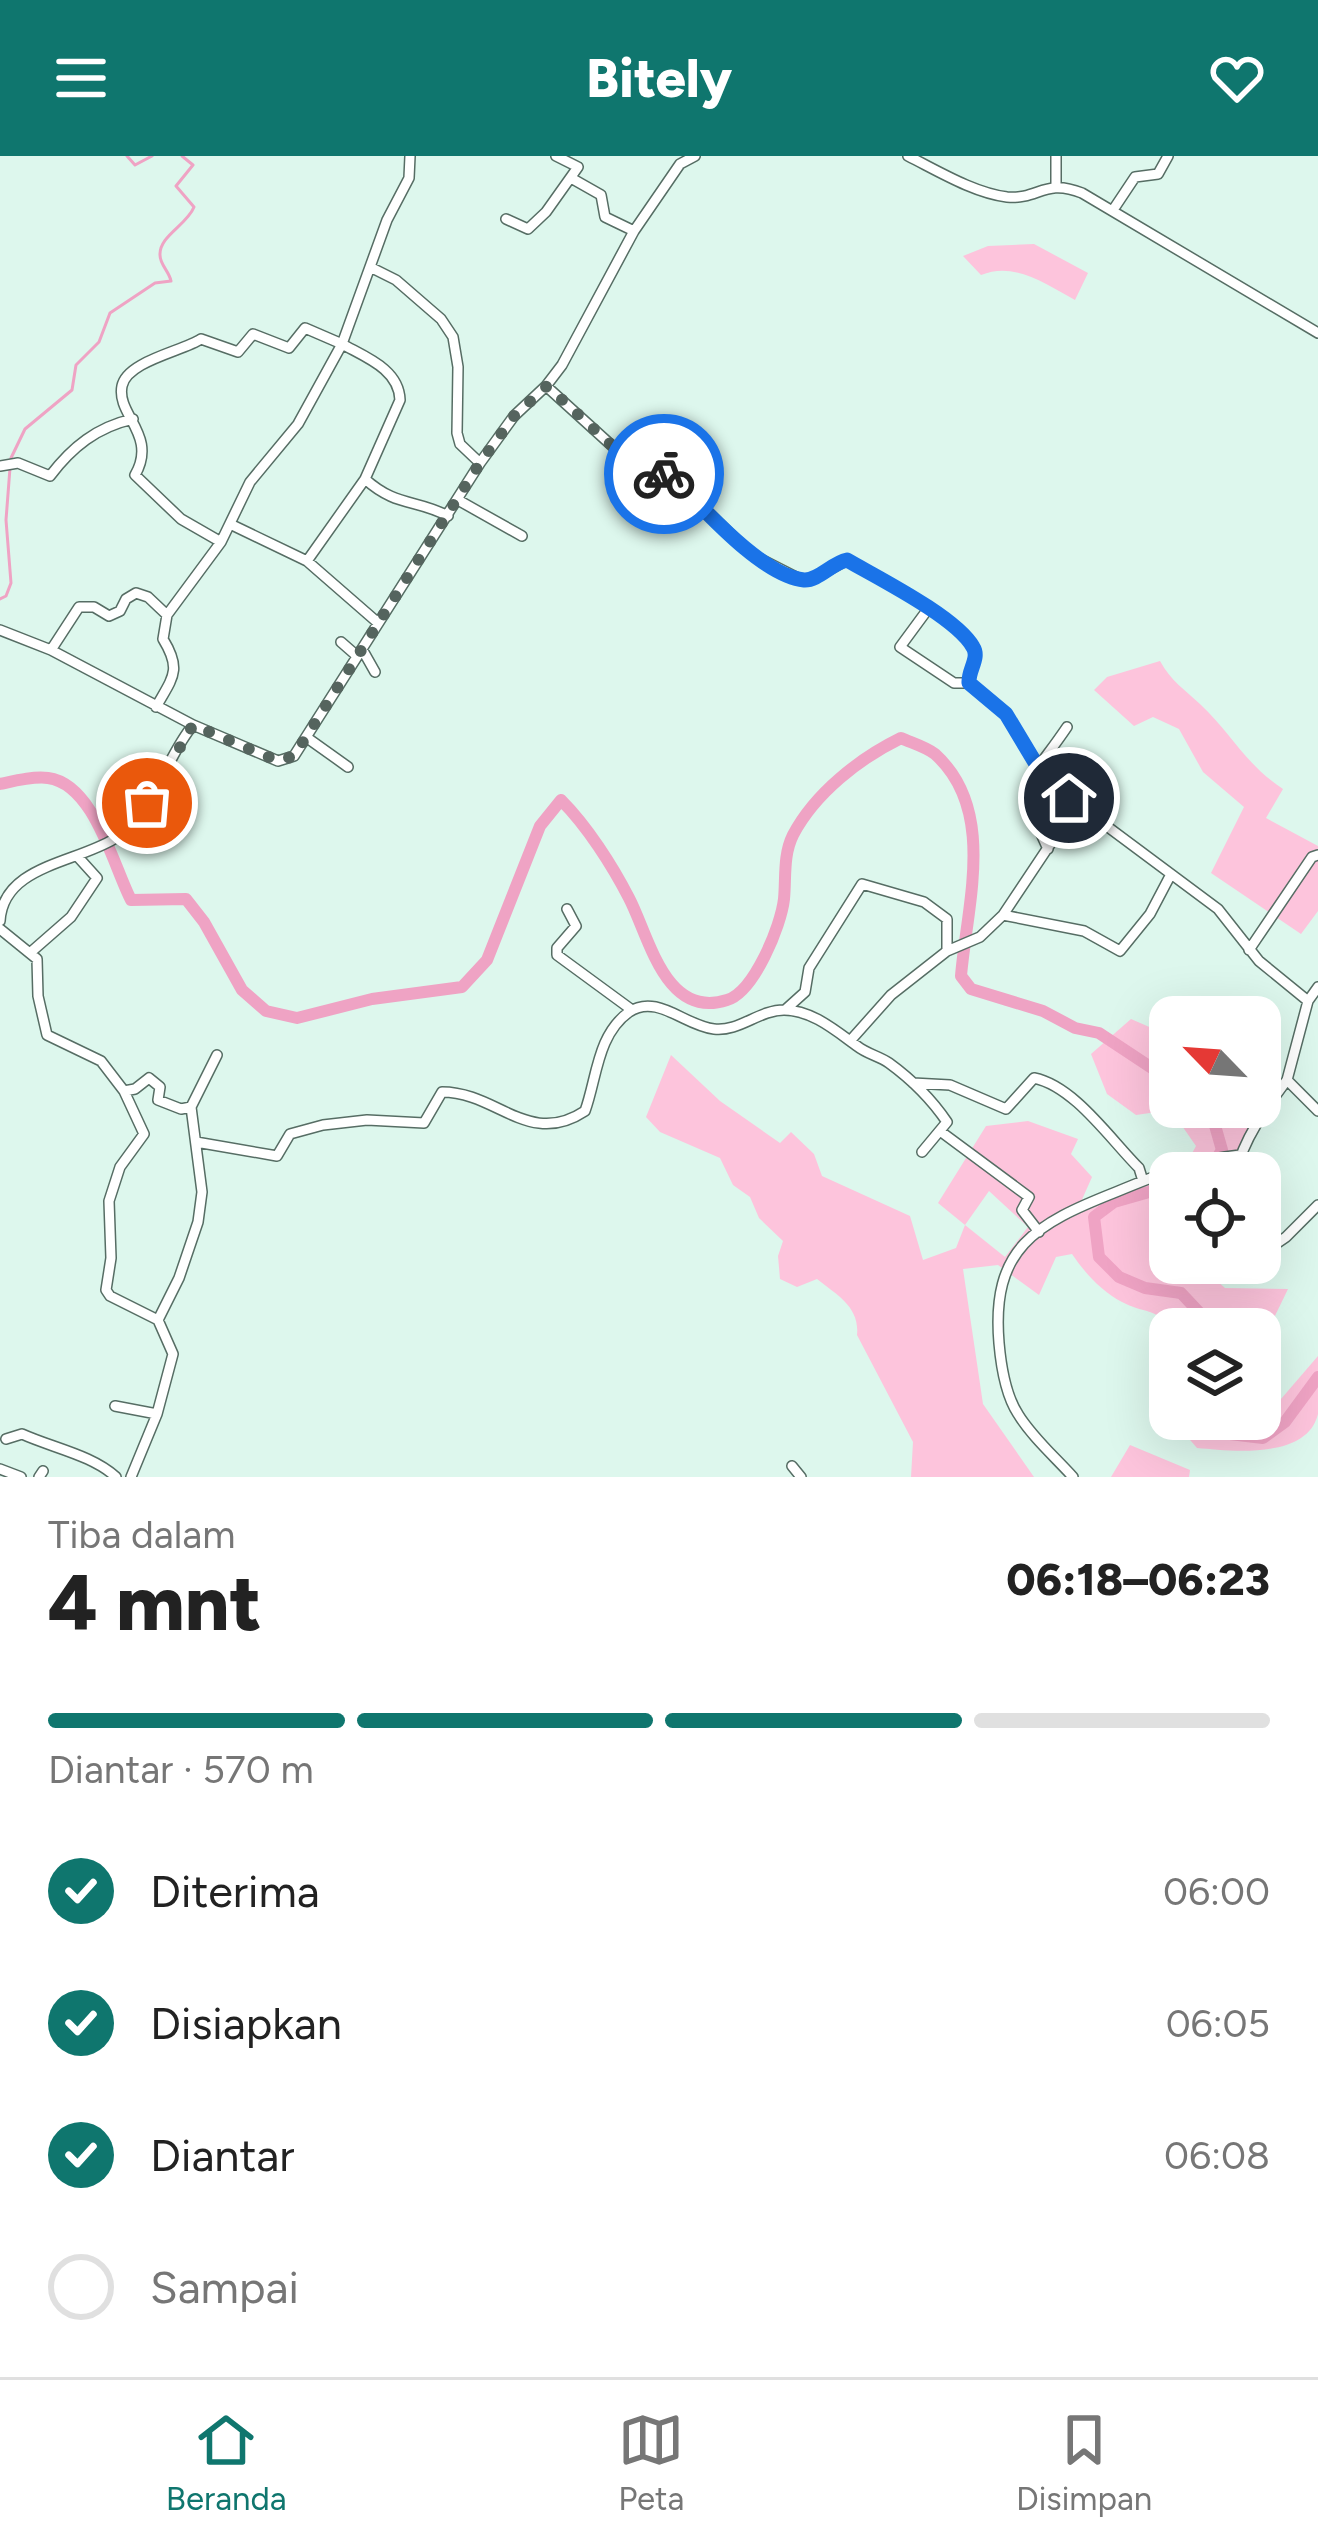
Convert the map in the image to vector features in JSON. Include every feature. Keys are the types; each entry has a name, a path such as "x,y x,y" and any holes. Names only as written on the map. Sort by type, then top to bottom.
{"street":[{"path":"506,219 531,228 571,178 578,167 556,156"},
{"path":"0,630 51,650 193,725 278,761 294,756 480,463 514,416 547,386 634,231 680,164 695,156"},
{"path":"908,156 974,187 1011,197 1056,184 1082,193 1318,333"},
{"path":"1056,156 1056,184"},
{"path":"1113,210 1135,177 1158,174 1168,156"},
{"path":"156,707 174,675 175,659 163,639 167,615 221,542 250,482 298,424 341,344 409,178 408,157"},
{"path":"571,178 601,195 605,217 634,231"},
{"path":"373,268 396,280 441,319 453,337 458,367 457,433 460,444 480,463"},
{"path":"221,542 181,519 135,475 142,463 142,444 121,389 124,380 158,355 183,351 201,339 238,352 253,334 289,348 305,328 388,373 400,388 400,400 365,479 307,561"},
{"path":"547,386 631,463 674,479 751,554 811,580 847,560 928,609 974,648 969,683"},
{"path":"3,467 18,463 50,476 65,455 106,424 133,418"},
{"path":"365,479 404,505 434,508 448,516"},
{"path":"458,500 522,536"},
{"path":"230,524 307,561 377,622"},
{"path":"51,650 79,607 94,607 109,616 136,593 148,597 167,615"},
{"path":"928,609 900,647 954,683 969,683 1006,714 1039,769 1077,804 1218,909 1249,950 1308,1001"},
{"path":"341,642 359,652 375,672"},
{"path":"130,1477 157,1414 173,1354 158,1320 106,1290 111,1258 109,1201 120,1167 144,1134 124,1091 101,1061 47,1035 38,996 37,959 0,925 1,907 28,876 117,837 140,815 193,725"},
{"path":"1048,850 1025,800 1028,781 1067,727"},
{"path":"306,737 348,766"},
{"path":"947,951 980,937 1003,915 1077,804"},
{"path":"1249,950 1312,857 1318,855"},
{"path":"32,952 71,917 98,878 78,857"},
{"path":"1003,915 1084,931 1120,951 1150,914 1171,876"},
{"path":"785,1010 805,992 809,968 862,884 924,902 947,919 946,951 891,995 850,1041"},
{"path":"566,909 576,926 557,948 557,955 632,1010"},
{"path":"1242,1152 1287,1080 1308,1001 1318,987"},
{"path":"196,1142 277,1156 290,1134 322,1125 367,1120 424,1123 442,1092 477,1099 531,1123 556,1124 585,1111 605,1041 632,1010 651,1004 698,1025 723,1030 765,1012 785,1010 813,1018 885,1060 947,1122 922,1152"},
{"path":"158,1320 198,1222 202,1202 191,1107 218,1055"},
{"path":"124,1091 149,1078 160,1087 158,1100 181,1109 191,1107"},
{"path":"913,1083 950,1085 1006,1109 1034,1078 1047,1081 1073,1096 1139,1168 1143,1181"},
{"path":"1287,1080 1313,1107 1318,1093"},
{"path":"940,1131 1029,1197 1022,1210 1039,1232"},
{"path":"1073,1477 1016,1412 1000,1355 1001,1277 1017,1252 1039,1232 1083,1205 1149,1179"},
{"path":"1281,1240 1318,1205"},
{"path":"115,1406 157,1414"},
{"path":"6,1438 22,1434 96,1461 116,1477"},
{"path":"792,1466 801,1477"},
{"path":"0,1469 18,1476"}],"shaded area":[{"path":"1034,244 1088,273 1075,300 1018,273 981,275 963,256 988,246"},
{"path":"1160,661 1248,759 1283,789 1266,818 1318,846 1318,911 1301,934 1211,873 1244,807 1203,772 1179,729 1153,717 1134,726 1094,690 1107,677"},
{"path":"1131,1019 1149,1027 1149,1113 1136,1115 1107,1094 1091,1054"},
{"path":"671,1055 720,1101 780,1143 791,1132 814,1154 822,1176 910,1216 923,1260 956,1248 965,1225 938,1203 986,1126 1028,1121 1078,1139 1071,1154 1092,1177 1080,1204 1087,1208 1121,1185 1149,1177 1149,1284 1288,1289 1279,1308 1149,1308 1149,1312 1107,1293 1072,1254 1056,1257 1039,1295 998,1265 963,1269 983,1404 1034,1477 911,1477 913,1442 857,1335 851,1309 817,1279 797,1287 780,1279 778,1256 783,1241 759,1218 750,1197 733,1185 720,1158 660,1132 646,1117","holes":["989,1191 1028,1227 1005,1257 965,1225"]},
{"path":"1184,1128 1259,1128 1245,1152 1193,1152 1196,1146"},
{"path":"1318,1356 1318,1414 1299,1439 1266,1449 1229,1450 1197,1448 1190,1440 1281,1440 1281,1399"},
{"path":"1130,1445 1190,1470 1189,1477 1111,1477"}],"waterway":[{"path":"127,156 135,165 152,156"},
{"path":"11,458 25,429 72,390 76,365 99,342 110,313 155,283 171,281 160,259 161,248 194,207 176,186 193,165 182,156"},
{"path":"0,599 11,583 6,520 10,468"},
{"path":"0,784 48,778 78,795 90,810 131,900 186,899 242,990 266,1011 297,1018 372,999 462,987 487,960 540,826 561,800 615,872 662,971 688,998 706,1003 737,994 764,957 782,911 788,850 813,805 840,778 901,738 935,754 966,802 974,859 961,976 971,989 1099,1033 1149,1066"},
{"path":"1216,1128 1221,1152"},
{"path":"1149,1192 1114,1202 1094,1217 1099,1257 1119,1277 1145,1288 1181,1293 1195,1308"},
{"path":"1281,1425 1318,1377"}],"way so far":[{"path":"147,803 193,725 278,761 294,756 480,463 514,416 547,386 631,463 664,474"}],"route":[{"path":"664,474 751,554 811,580 847,560 913,597 957,630 976,655 969,683 1006,714 1039,769 1069,798"}]}
